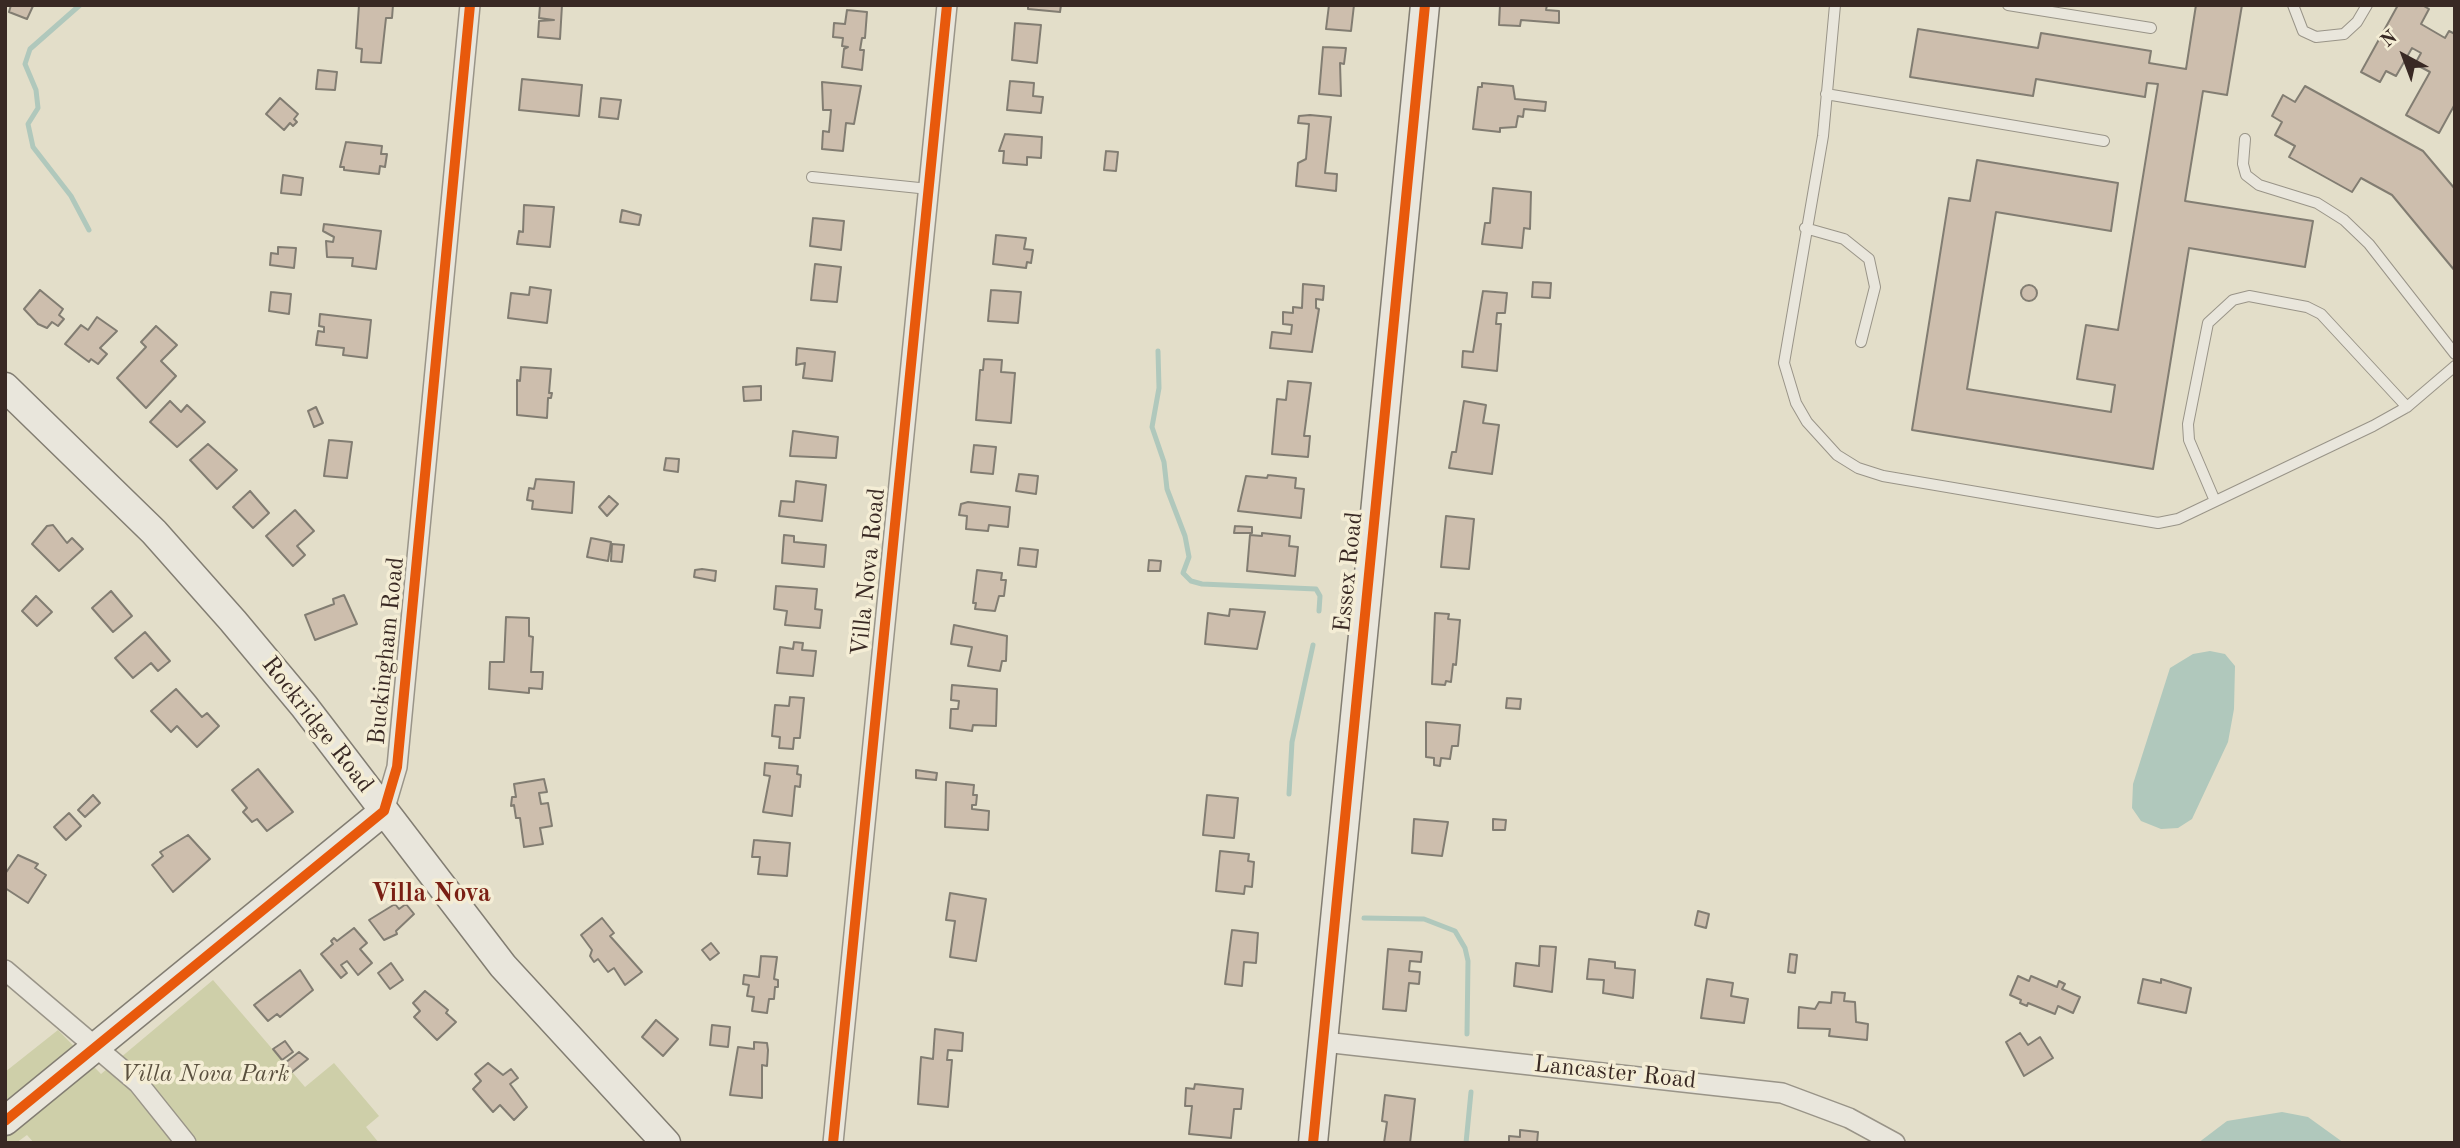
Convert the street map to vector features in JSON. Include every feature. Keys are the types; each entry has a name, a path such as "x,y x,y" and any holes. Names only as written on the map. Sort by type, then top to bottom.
{"street":[{"name":"Buckingham Road","path":"384,811 397,767 470,5"},
{"name":"Villa Nova Road","path":"833,1143 947,5"},
{"name":"Essex Road","path":"1313,1143 1425,5"},
{"name":"Rockridge Road","path":"5,387 154,532 295,695 503,965 666,1143"},
{"path":"5,1121 384,811"},
{"path":"5,971 97,1045 138,1083 186,1143"},
{"name":"Lancaster Road","path":"1324,1042 1782,1093 1849,1118 1895,1143"}],"lane":[{"path":"1835,5 1823,136 1805,228 1784,363 1796,403 1820,439 1858,468 1883,476 2144,522 2178,519 2407,407 2455,366"},
{"path":"2008,5 2151,29"},
{"path":"2293,5 2303,31 2316,37 2344,33 2357,22 2367,5"},
{"path":"1826,94 2105,141"},
{"path":"2245,139 2243,164 2246,175 2259,185 2317,203 2344,220 2369,244 2455,354"},
{"path":"812,177 929,189"},
{"path":"1805,228 1844,239 1869,259 1875,287 1861,342"},
{"path":"2215,501 2189,440 2188,424 2208,323 2233,300 2249,296 2307,307 2320,314 2407,407"}],"green space":[{"name":"Villa Nova Park","path":"213,980 305,1087 334,1063 379,1116 366,1127 379,1143 34,1143 27,1135 16,1143 5,1143 5,1072 58,1030 101,1074"}],"shaded area":[{"path":"2210,651 2225,654 2235,666 2234,709 2228,742 2192,819 2178,828 2161,829 2141,821 2132,808 2133,784 2170,668 2193,654"},
{"path":"2282,1112 2308,1117 2344,1143 2198,1143 2227,1121"}],"building":[{"path":"11,5 33,6 27,19 9,12"},
{"path":"359,5 393,5 392,18 386,18 381,63 361,62 362,49 356,48"},
{"path":"540,5 562,5 560,39 538,37 539,21 554,20 539,18"},
{"path":"1028,5 1061,5 1060,12 1028,9"},
{"path":"1329,5 1354,5 1351,31 1326,29"},
{"path":"1500,5 1547,5 1546,10 1559,11 1559,23 1521,20 1520,26 1499,25"},
{"path":"2196,5 2242,5 2227,95 2203,91 2185,201 2313,221 2305,267 2189,248 2153,469 1912,430 1949,198 1970,201 1977,160 2118,183 2111,231 1996,212 1967,389 2111,412 2115,385 2077,379 2086,325 2118,330 2158,84 2147,83 2145,97 2036,79 2033,96 1910,77 1918,29 2038,48 2041,33 2151,51 2149,63 2186,69"},
{"path":"2398,5 2422,5 2429,9 2421,24 2445,38 2449,31 2455,34 2455,104 2439,133 2406,115 2430,72 2415,64 2421,53 2412,48 2396,76 2386,71 2380,82 2361,72"},
{"path":"847,10 867,12 865,38 862,38 860,50 864,50 862,70 842,67 844,49 848,47 842,46 843,38 833,37 834,23 845,24"},
{"path":"1015,23 1041,25 1037,63 1012,60"},
{"path":"1323,47 1346,48 1344,64 1340,63 1341,96 1319,94"},
{"path":"318,70 337,72 335,90 316,89"},
{"path":"522,79 582,85 579,116 519,110"},
{"path":"1010,81 1034,83 1033,96 1043,97 1041,113 1007,110"},
{"path":"822,82 861,86 854,124 846,123 843,151 822,149 823,131 829,132 831,110 823,110"},
{"path":"1482,83 1513,86 1515,99 1546,102 1545,111 1524,109 1523,117 1518,116 1516,127 1500,128 1500,132 1473,129 1478,87 1482,87"},
{"path":"2305,86 2423,151 2455,189 2455,271 2392,195 2361,178 2352,192 2289,157 2295,146 2275,135 2282,122 2272,116 2283,95 2295,102"},
{"path":"280,98 298,114 294,119 297,122 293,126 290,123 284,130 266,114"},
{"path":"601,98 621,100 618,119 599,117"},
{"path":"1299,116 1331,117 1325,173 1337,174 1336,191 1296,186 1298,163 1306,159 1309,124 1298,123"},
{"path":"1005,134 1042,137 1041,158 1027,157 1027,165 1003,163 1004,151 999,151"},
{"path":"346,142 382,146 381,154 387,154 385,167 380,166 379,174 344,170 344,167 340,167"},
{"path":"1106,151 1118,152 1116,171 1104,170"},
{"path":"283,175 303,178 301,195 281,193"},
{"path":"1493,188 1531,192 1530,229 1524,228 1522,248 1482,244 1485,223 1490,223"},
{"path":"524,205 554,207 550,247 517,244 519,231 523,232"},
{"path":"622,210 641,215 639,225 620,222"},
{"path":"813,218 844,221 841,250 810,246"},
{"path":"324,224 381,231 376,269 352,266 353,258 327,257 326,241 333,242 334,237 323,231"},
{"path":"996,235 1026,238 1024,249 1033,250 1031,263 1027,262 1026,268 993,264"},
{"path":"278,247 296,248 294,268 270,265 271,253 278,254"},
{"path":"815,264 841,267 837,302 811,300"},
{"path":"1533,282 1551,283 1550,298 1532,297"},
{"path":"1303,284 1324,286 1323,300 1316,299 1316,308 1319,309 1312,352 1270,348 1272,332 1291,334 1292,325 1283,324 1283,312 1293,313 1293,307 1302,308"},
{"path":"2029,285 2035,287 2035,299 2029,301 2023,299 2021,293 2023,287"},
{"path":"530,287 551,290 547,323 508,318 511,293 529,295"},
{"path":"40,290 63,309 59,315 64,319 58,326 52,322 47,328 38,324 24,309"},
{"path":"991,290 1021,292 1018,323 988,321"},
{"path":"1483,291 1507,293 1505,313 1497,313 1496,324 1501,324 1497,371 1462,367 1463,351 1473,352"},
{"path":"271,292 291,294 289,314 269,311"},
{"path":"320,314 371,320 367,358 343,355 344,348 316,345 318,331 324,332 324,327 319,326"},
{"path":"97,317 117,331 100,348 107,354 98,364 91,359 89,362 65,344 81,325 88,330"},
{"path":"156,326 177,345 161,361 176,376 146,408 117,378 146,347 141,342"},
{"path":"797,348 835,352 832,381 803,378 805,363 796,365"},
{"path":"984,359 1002,360 1001,372 1015,373 1011,423 976,420 980,370 983,370"},
{"path":"521,367 551,369 549,393 552,393 551,398 548,398 547,418 517,415 517,380 520,381"},
{"path":"1288,381 1311,383 1304,436 1310,436 1308,457 1272,454 1277,399 1286,400"},
{"path":"761,386 761,400 744,401 743,387"},
{"path":"170,401 181,412 187,405 205,422 177,447 150,422"},
{"path":"1464,401 1486,405 1483,423 1499,425 1492,474 1449,468 1452,452 1456,452"},
{"path":"316,407 323,423 314,427 308,411"},
{"path":"793,431 838,437 836,458 790,456"},
{"path":"329,440 352,442 347,478 324,476"},
{"path":"208,444 237,470 217,489 190,460"},
{"path":"974,445 996,447 993,474 971,472"},
{"path":"666,458 679,459 678,472 664,470"},
{"path":"1019,474 1038,476 1036,494 1016,491"},
{"path":"1268,475 1296,478 1295,488 1304,489 1301,518 1238,511 1246,476 1267,478"},
{"path":"536,479 574,482 572,513 532,509 533,501 527,500 529,488 534,489"},
{"path":"796,481 826,485 822,521 779,516 781,501 794,502"},
{"path":"250,491 269,513 253,528 233,507"},
{"path":"609,496 618,504 607,516 599,507"},
{"path":"968,502 1010,507 1008,527 989,525 988,531 966,529 967,516 959,515 961,504"},
{"path":"295,510 314,531 297,546 305,555 293,566 266,536"},
{"path":"1446,516 1474,519 1469,569 1441,567"},
{"path":"53,525 67,543 72,538 83,549 59,571 32,544 47,526"},
{"path":"1235,526 1252,527 1252,533 1234,533"},
{"path":"1262,533 1290,536 1289,546 1298,547 1295,576 1247,571 1250,535 1262,536"},
{"path":"784,535 794,536 794,542 826,545 824,567 782,563"},
{"path":"591,538 611,542 608,561 587,557"},
{"path":"612,544 624,545 622,562 611,561"},
{"path":"1020,548 1038,550 1036,567 1018,565"},
{"path":"1149,560 1161,561 1160,571 1148,571"},
{"path":"695,570 716,571 715,581 694,577"},
{"path":"977,570 1002,573 1001,580 1006,580 1004,596 999,596 995,611 975,609 976,603 973,603"},
{"path":"776,586 817,589 815,609 822,610 820,628 785,625 787,611 774,609"},
{"path":"111,591 132,616 113,632 92,608"},
{"path":"344,595 357,624 315,640 305,615 334,604 333,599"},
{"path":"36,596 52,612 37,626 22,611"},
{"path":"1230,609 1265,612 1257,649 1205,644 1208,613 1229,616"},
{"path":"1435,613 1449,614 1448,619 1460,620 1456,665 1453,664 1451,682 1446,681 1445,685 1432,684"},
{"path":"506,617 529,618 529,636 533,637 531,672 543,672 542,689 529,688 529,693 489,689 490,662 504,662"},
{"path":"954,625 1007,636 1006,661 1002,661 1000,671 968,666 972,647 951,644"},
{"path":"145,632 170,661 158,671 151,663 133,678 115,658"},
{"path":"794,642 803,643 802,650 816,651 813,676 777,673 780,647 793,649"},
{"path":"952,685 997,689 996,726 973,725 972,731 950,728 951,709 958,709 959,701 951,700"},
{"path":"176,689 202,717 207,713 219,726 197,747 177,726 171,732 151,711"},
{"path":"790,697 804,698 800,738 794,738 793,749 779,748 780,737 772,736 775,705 789,706"},
{"path":"1507,698 1521,699 1520,709 1506,708"},
{"path":"1426,722 1460,725 1458,746 1452,746 1450,759 1441,758 1440,766 1434,765 1434,758 1426,757"},
{"path":"765,763 798,766 797,774 801,775 800,787 795,786 792,816 763,812 770,776 764,775"},
{"path":"258,769 293,812 267,831 257,819 252,822 243,812 247,808 232,790"},
{"path":"916,770 937,773 936,780 916,778"},
{"path":"544,779 547,792 539,793 541,804 548,803 552,826 540,828 543,844 524,847 520,818 516,818 514,805 511,806 512,797 516,797 514,784"},
{"path":"946,782 974,785 973,795 977,795 976,805 972,805 972,809 989,811 988,830 945,827"},
{"path":"93,795 100,803 85,817 78,810"},
{"path":"1207,795 1238,798 1234,838 1203,835"},
{"path":"69,813 81,826 66,840 54,827"},
{"path":"1414,819 1448,822 1442,856 1412,853"},
{"path":"1493,819 1506,820 1505,830 1493,830"},
{"path":"188,835 210,859 173,892 152,865 163,856 160,852"},
{"path":"754,840 790,843 787,876 758,874 760,857 752,857"},
{"path":"1220,851 1249,854 1248,861 1254,862 1252,887 1245,886 1244,894 1216,891"},
{"path":"18,855 38,864 35,868 46,875 28,903 5,888 5,874"},
{"path":"950,893 986,899 976,961 950,957 955,921 946,920"},
{"path":"395,904 399,909 406,904 414,914 396,931 397,934 384,940 369,920"},
{"path":"1698,911 1709,914 1706,928 1695,925"},
{"path":"602,918 614,933 610,936 642,972 625,985 614,968 608,972 598,959 594,962 590,956 592,950 581,935"},
{"path":"354,928 367,943 360,949 372,963 358,975 347,961 341,965 347,973 341,978 321,954 333,944 331,941 334,938 337,941"},
{"path":"1232,930 1258,933 1256,963 1244,962 1242,986 1225,984"},
{"path":"711,943 719,953 710,960 702,950"},
{"path":"1540,946 1556,947 1552,992 1514,986 1516,963 1539,966"},
{"path":"1388,949 1422,952 1421,962 1410,961 1409,971 1420,972 1419,984 1409,983 1406,1011 1383,1009"},
{"path":"1790,954 1797,955 1795,973 1788,972"},
{"path":"761,956 777,957 774,979 778,980 778,987 775,987 774,999 769,999 767,1013 752,1011 754,997 747,996 749,985 743,984 744,975 759,977"},
{"path":"1589,959 1615,962 1615,968 1635,970 1633,998 1603,993 1604,980 1587,979"},
{"path":"391,963 403,980 390,989 378,973"},
{"path":"300,970 313,990 280,1017 277,1014 268,1021 254,1005"},
{"path":"2018,976 2029,981 2031,976 2057,987 2059,981 2065,984 2062,989 2080,997 2073,1013 2058,1006 2055,1014 2028,1003 2027,1006 2020,1003 2021,1000 2010,995"},
{"path":"1707,979 1733,983 1731,996 1748,999 1744,1023 1701,1018"},
{"path":"2143,979 2161,983 2161,979 2191,988 2186,1013 2138,1003"},
{"path":"425,991 448,1010 446,1013 456,1022 437,1040 414,1017 420,1011 413,1003"},
{"path":"1832,992 1845,993 1844,1001 1855,1002 1856,1022 1868,1024 1867,1040 1829,1036 1830,1029 1798,1028 1799,1007 1815,1009 1819,1002 1831,1003"},
{"path":"656,1020 678,1039 663,1056 642,1037"},
{"path":"712,1025 730,1027 728,1047 710,1045"},
{"path":"935,1029 963,1033 962,1051 948,1050 947,1060 952,1060 948,1107 918,1104 921,1057 933,1059"},
{"path":"2020,1033 2028,1045 2040,1037 2053,1058 2024,1076 2006,1042"},
{"path":"285,1041 293,1052 282,1060 273,1049"},
{"path":"754,1042 767,1043 768,1050 767,1066 762,1065 762,1098 730,1095 738,1047 754,1049"},
{"path":"299,1052 308,1059 292,1072 285,1063"},
{"path":"488,1063 503,1075 511,1069 518,1078 510,1084 527,1107 514,1120 500,1105 493,1112 473,1089 481,1081 475,1074"},
{"path":"1195,1084 1243,1089 1241,1109 1234,1109 1231,1138 1189,1134 1192,1106 1185,1106 1186,1088 1194,1089"},
{"path":"1385,1095 1415,1099 1410,1143 1384,1143 1387,1122 1382,1121"},
{"path":"1520,1130 1538,1132 1537,1143 1481,1143 1509,1142 1509,1136 1520,1137"}],"waterway":[{"path":"80,5 30,49 25,64 36,90 38,108 28,124 33,147 71,196 89,230"},
{"path":"1158,351 1159,388 1152,427 1164,462 1167,489 1185,536 1189,557 1183,573 1191,581 1202,584 1316,589 1320,596 1319,611"},
{"path":"1289,794 1292,742 1313,645"},
{"path":"1364,918 1424,919 1455,931 1465,948 1468,961 1467,1034"},
{"path":"1466,1143 1471,1092"}],"cycle path":[{"path":"5,1121 384,811 397,767 470,5"},
{"path":"833,1143 947,5"},
{"path":"1313,1143 1425,5"}],"district":[{"name":"Villa Nova","path":"431,894"}]}
